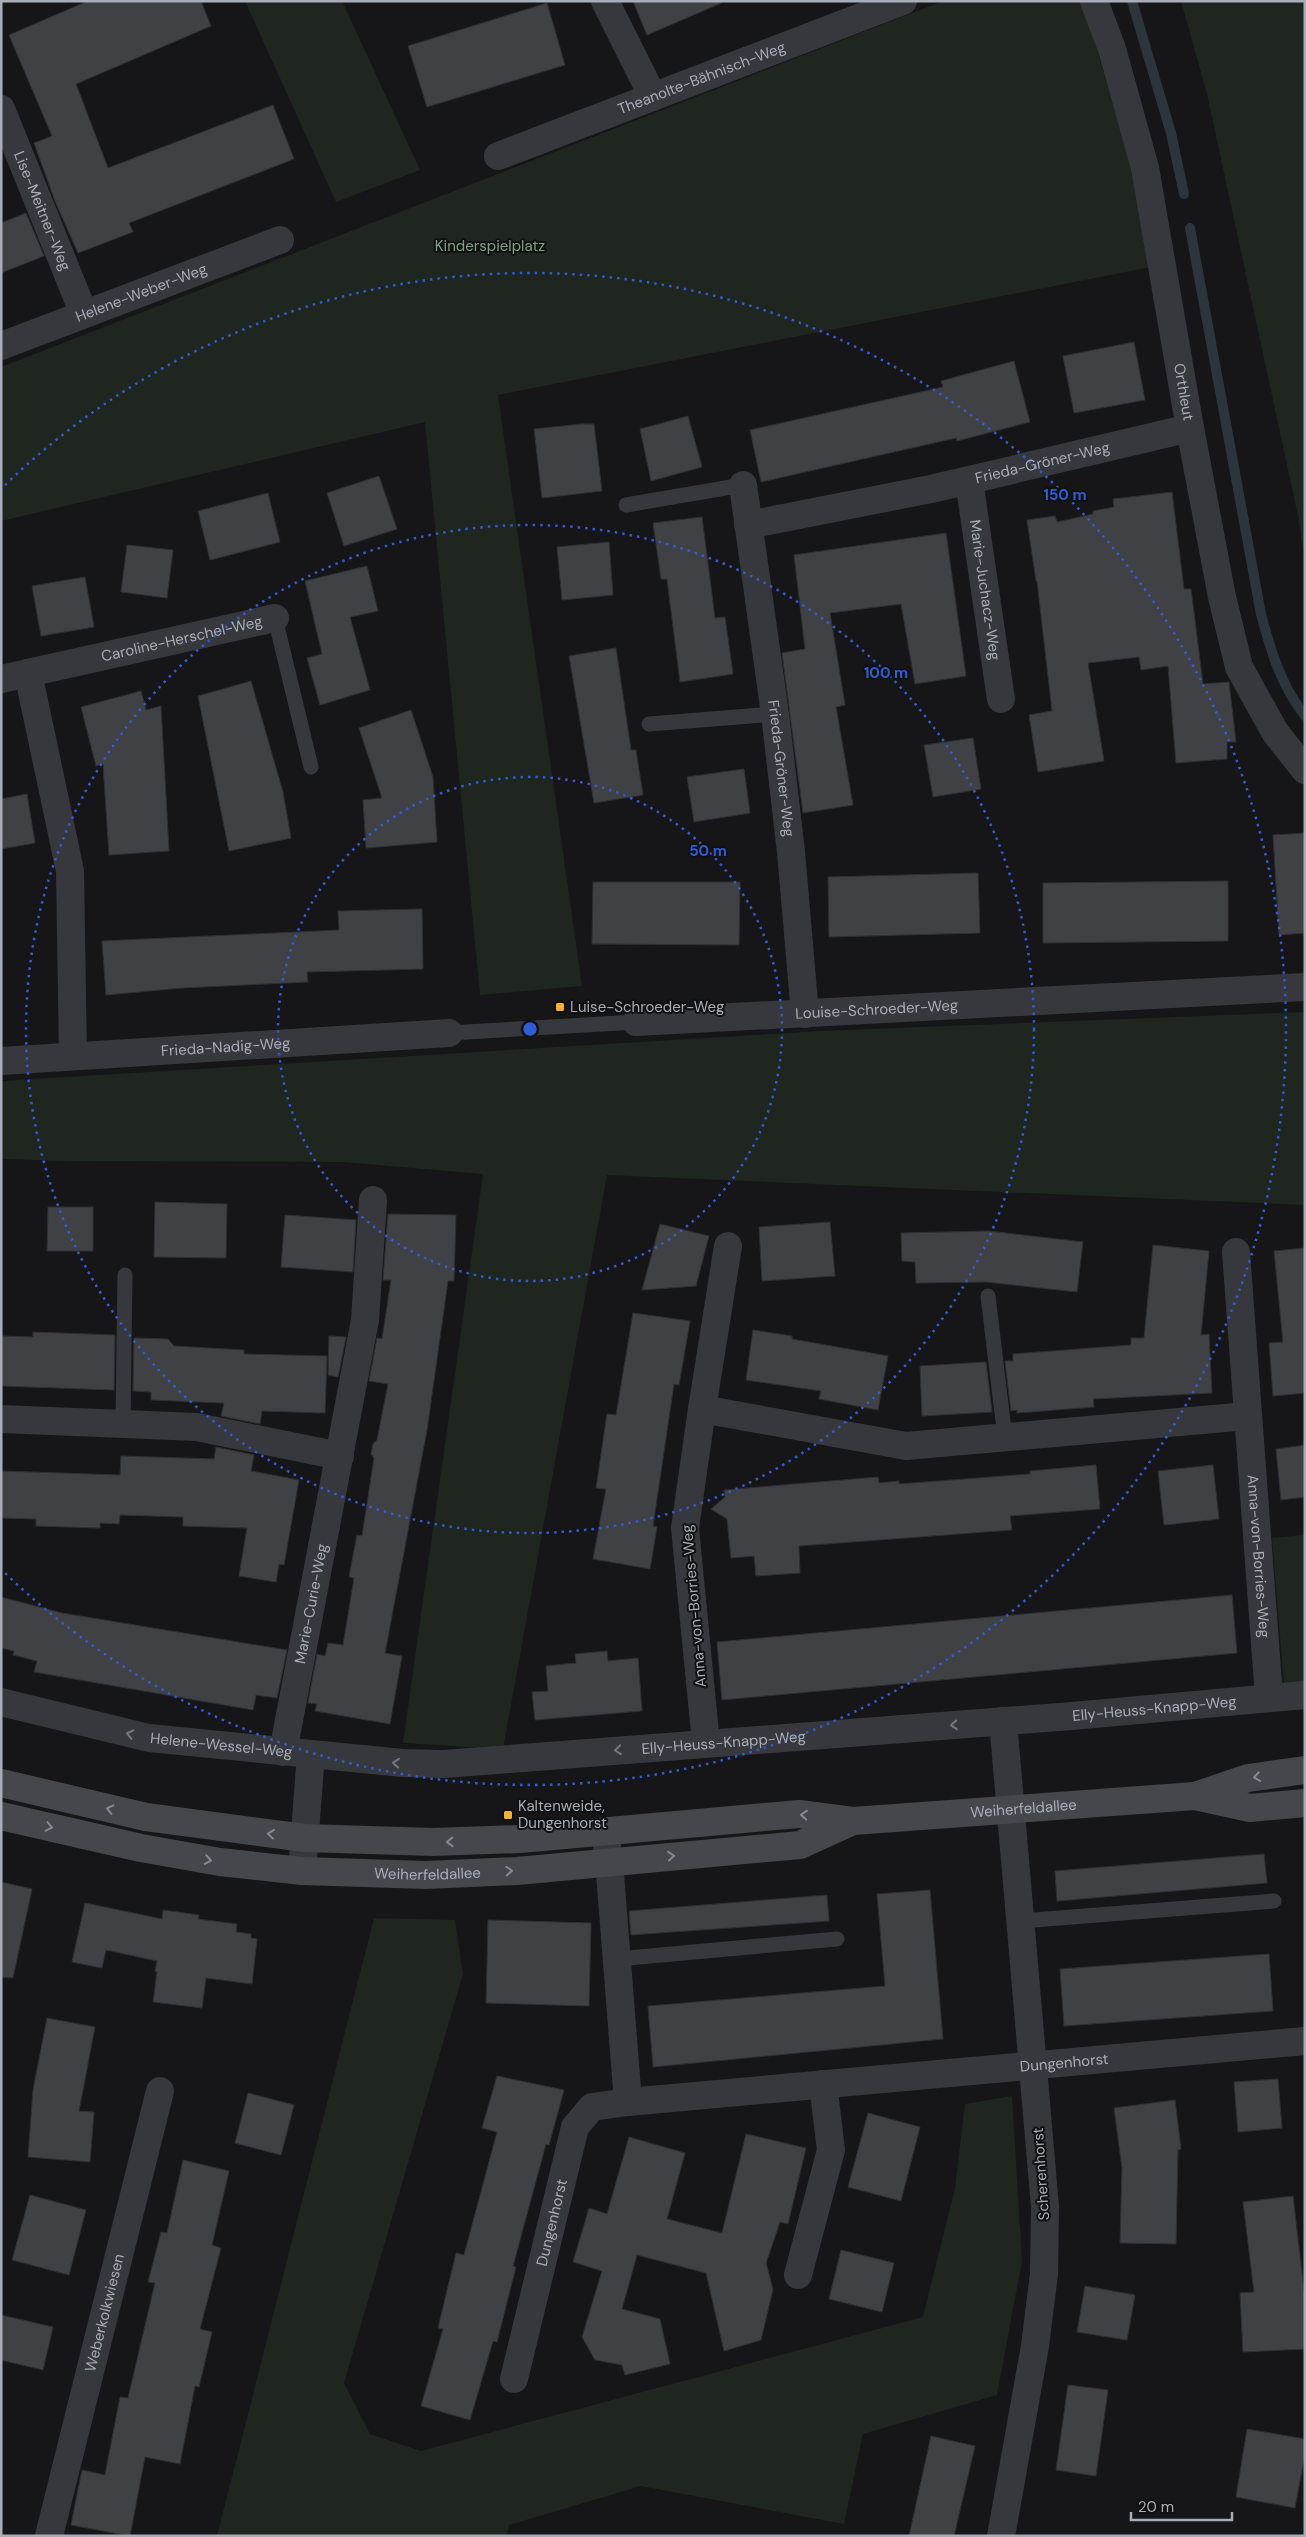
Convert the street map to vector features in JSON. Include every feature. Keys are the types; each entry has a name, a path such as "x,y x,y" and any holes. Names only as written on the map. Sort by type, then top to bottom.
{"main road":[{"name":"Weiherfeldallee","path":"1,1783 146,1817 305,1838 433,1842 520,1839 799,1814 853,1821 1195,1796 1248,1778 1305,1770"},
{"name":"Weiherfeldallee","path":"1195,1796 1250,1808 1305,1803"},
{"name":"Weiherfeldallee","path":"1,1816 141,1848 220,1862 302,1871 426,1875 517,1871 609,1861 800,1845 853,1821"}],"street":[{"path":"605,1 653,97"},
{"name":"Theanolte-Bähnisch-Weg","path":"498,156 653,97 857,10 903,1"},
{"name":"Orthleut","path":"1094,1 1112,50 1145,168 1190,428 1222,598 1239,667 1276,732 1305,770"},
{"name":"Lise-Meitner-Weg","path":"1,108 84,314"},
{"name":"Helene-Weber-Weg","path":"1,346 280,240"},
{"name":"Frieda-Gröner-Weg","path":"748,526 969,481 1190,428"},
{"name":"Marie-Juchacz-Weg","path":"969,481 1001,699"},
{"name":"Frieda-Gröner-Weg","path":"743,485 775,714 791,852 805,1014"},
{"name":"Caroline-Herschel-Weg","path":"1,679 275,618"},
{"path":"28,673 70,871 73,1056"},
{"name":"Louise-Schroeder-Weg","path":"636,1022 1305,987"},
{"name":"Frieda-Nadig-Weg","path":"1,1061 449,1033"},
{"name":"Marie-Curie-Weg","path":"282,1752 365,1320 373,1200"},
{"name":"Anna-von-Borries-Weg","path":"706,1743 685,1528 728,1246"},
{"name":"Anna-von-Borries-Weg","path":"1236,1252 1269,1697"},
{"path":"702,1409 906,1446 1248,1416"},
{"path":"1,1419 197,1427 340,1456"},
{"name":"Elly-Heuss-Knapp-Weg","path":"444,1764 1003,1721 1305,1695"},
{"name":"Helene-Wessel-Weg","path":"1,1702 149,1738 403,1763 444,1764"},
{"path":"1003,1721 1011,1810"},
{"path":"302,1871 311,1754"},
{"name":"Scherenhorst","path":"1001,2536 1036,2346 1044,2274 1046,2207 1011,1810"},
{"path":"604,1831 609,1861 628,2102"},
{"name":"Dungenhorst","path":"514,2379 575,2127 592,2107 628,2102 1305,2041"},
{"path":"798,2275 831,2150 824,2084"},
{"name":"Weberkolkwiesen","path":"49,2536 160,2091"}],"lane":[{"name":"Frieda-Gröner-Weg","path":"626,505 743,485"},
{"name":"Caroline-Herschel-Weg","path":"275,618 311,767"},
{"path":"649,724 775,714"},
{"name":"Louise-Schroeder-Weg","path":"449,1033 636,1022"},
{"path":"123,1423 125,1275"},
{"path":"988,1296 1005,1438"},
{"path":"1021,1921 1274,1901"},
{"path":"617,1959 837,1939"}],"green space":[{"path":"245,1 342,1 420,170 336,202"},
{"name":"Kinderspielplatz","path":"943,1 1083,1 1129,160 1151,267 498,395 582,986 480,995 425,422 1,521 1,367"},
{"path":"1181,1 1305,1 1305,559 1298,516 1207,94"},
{"path":"1305,1012 1305,1205 607,1175 503,1749 403,1743 483,1174 343,1162 1,1159 1,1081 820,1031"},
{"path":"1305,1535 1305,1684 1284,1685 1272,1538"},
{"path":"374,1918 455,1920 463,1974 344,2383 370,2434 421,2451 923,2317 955,2188 965,2104 1012,2096 1022,2261 997,2395 863,2434 844,2524 641,2486 509,2525 507,2536 217,2536"}],"building":[{"path":"88,1 201,1 211,26 76,84 108,168 273,105 294,159 129,223 133,232 78,253 55,201 34,143 52,136 9,35"},
{"path":"633,1 726,1 647,35"},
{"path":"547,3 565,65 427,107 408,46"},
{"path":"26,213 44,256 1,273 1,223"},
{"path":"1134,342 1145,400 1074,413 1063,356"},
{"path":"1014,361 1030,422 957,441 956,438 761,482 750,430 943,387 941,381"},
{"path":"688,416 702,467 651,481 640,429"},
{"path":"594,424 602,491 542,498 534,429"},
{"path":"379,476 397,529 344,546 327,493"},
{"path":"1172,492 1184,589 1191,589 1203,684 1229,682 1236,742 1227,742 1227,759 1176,763 1168,666 1141,670 1139,657 1088,663 1104,761 1038,772 1029,715 1052,711 1037,581 1027,520 1055,516 1057,522 1114,507 1113,499"},
{"path":"268,493 280,542 210,560 198,511"},
{"path":"702,517 715,618 725,617 733,674 680,682 667,579 661,579 653,523"},
{"path":"946,533 966,676 915,684 901,604 830,613 845,705 836,707 853,805 803,813 782,653 805,649 794,555"},
{"path":"609,542 613,595 562,600 557,547"},
{"path":"127,545 173,550 167,598 121,592"},
{"path":"367,566 378,611 350,617 370,690 320,705 307,658 322,654 305,581"},
{"path":"85,577 94,627 41,636 32,586"},
{"path":"616,648 631,750 636,750 643,795 594,803 569,656"},
{"path":"251,681 283,792 291,838 229,851 198,696"},
{"path":"141,691 146,710 161,706 169,851 109,855 103,764 96,766 81,707"},
{"path":"411,710 433,777 437,842 366,848 363,800 382,798 359,728"},
{"path":"973,738 981,789 933,797 924,745"},
{"path":"744,769 750,813 694,822 687,777"},
{"path":"27,794 35,843 1,849 1,799"},
{"path":"1305,833 1305,933 1279,935 1273,835"},
{"path":"978,873 980,933 829,937 828,877"},
{"path":"1228,881 1228,941 1043,943 1043,883"},
{"path":"593,882 740,882 739,945 592,944"},
{"path":"422,909 423,969 307,972 308,982 182,988 106,995 102,941 339,930 338,911"},
{"path":"155,1202 227,1204 226,1258 154,1257"},
{"path":"48,1207 93,1207 93,1251 47,1251"},
{"path":"388,1214 456,1215 454,1281 448,1281 427,1430 385,1653 402,1656 390,1724 315,1711 317,1704 308,1703 317,1654 325,1656 328,1643 343,1645 354,1578 349,1577 357,1535 362,1536 374,1458 371,1454 373,1444 377,1440 388,1384 369,1381 377,1338 382,1339 391,1280 383,1280"},
{"path":"285,1215 356,1220 353,1272 281,1267"},
{"path":"830,1222 835,1276 762,1281 759,1227"},
{"path":"660,1224 709,1236 696,1286 642,1290"},
{"path":"989,1231 1083,1242 1077,1292 986,1282 916,1283 915,1262 902,1261 901,1233"},
{"path":"1153,1245 1209,1251 1201,1335 1209,1334 1212,1393 1093,1399 1094,1407 1017,1413 1017,1410 1011,1411 1005,1361 1013,1361 1013,1354 1131,1345 1131,1338 1144,1338"},
{"path":"1305,1248 1305,1393 1273,1396 1269,1343 1283,1342 1274,1251"},
{"path":"633,1313 690,1321 679,1385 674,1384 653,1526 657,1527 650,1569 593,1559 606,1489 596,1488 607,1414 616,1415"},
{"path":"753,1330 888,1356 878,1410 819,1399 821,1391 746,1380"},
{"path":"33,1332 115,1335 114,1390 1,1386 1,1336 33,1337"},
{"path":"329,1336 346,1337 338,1377 328,1375"},
{"path":"134,1338 168,1339 174,1346 244,1350 244,1354 327,1356 325,1413 262,1411 260,1424 221,1416 224,1403 151,1400 151,1392 133,1391"},
{"path":"986,1362 992,1412 922,1416 920,1366"},
{"path":"1305,1445 1305,1497 1281,1500 1276,1449"},
{"path":"216,1447 254,1455 251,1471 299,1480 284,1565 279,1564 276,1582 239,1576 247,1528 183,1526 183,1517 120,1515 119,1524 100,1523 100,1528 36,1526 36,1519 1,1518 1,1471 120,1475 121,1456 214,1459"},
{"path":"1096,1465 1100,1509 1010,1516 1012,1530 799,1546 800,1573 756,1576 754,1556 731,1558 727,1519 711,1509 725,1497 724,1490 878,1477 879,1483 899,1481 899,1484 1030,1474 1030,1471"},
{"path":"1213,1465 1219,1519 1164,1525 1158,1471"},
{"path":"1232,1595 1237,1653 722,1700 717,1642"},
{"path":"1,1597 62,1613 287,1650 277,1698 256,1695 253,1710 34,1672 37,1661 13,1655 14,1651 1,1648"},
{"path":"607,1651 608,1661 638,1658 642,1711 535,1720 532,1692 548,1691 546,1666 576,1663 575,1654"},
{"path":"1264,1854 1267,1883 1057,1901 1055,1871"},
{"path":"1,1882 32,1889 13,1978 1,1977"},
{"path":"930,1890 943,2039 653,2067 648,2006 885,1986 877,1894"},
{"path":"827,1895 829,1921 631,1935 629,1911"},
{"path":"85,1903 162,1919 163,1910 199,1915 198,1919 237,1924 236,1932 251,1934 251,1938 257,1939 252,1984 206,1978 202,2008 153,2002 157,1961 106,1950 102,1968 72,1962"},
{"path":"488,1920 591,1923 589,2006 486,2003"},
{"path":"1269,1954 1273,2011 1064,2026 1060,1969"},
{"path":"47,2018 95,2027 79,2111 94,2112 90,2162 28,2157 33,2090"},
{"path":"497,2076 564,2090 549,2145 546,2144 513,2266 516,2267 497,2342 493,2341 470,2420 421,2406 443,2329 438,2328 456,2253 464,2255 497,2132 482,2128"},
{"path":"1278,2079 1282,2128 1238,2132 1234,2082"},
{"path":"248,2093 294,2105 281,2155 235,2143"},
{"path":"1175,2100 1181,2149 1178,2150 1176,2244 1120,2243 1122,2168 1114,2108"},
{"path":"868,2113 920,2127 901,2201 848,2187"},
{"path":"746,2134 806,2148 788,2224 780,2222 766,2263 773,2289 761,2340 724,2351 706,2273 637,2255 622,2309 660,2319 670,2364 625,2375 622,2365 595,2360 582,2337 602,2271 573,2262 589,2208 607,2214 629,2137 685,2153 667,2219 722,2233"},
{"path":"183,2160 229,2171 212,2245 221,2248 200,2329 212,2332 199,2387 195,2386 180,2464 145,2457 130,2536 71,2525 82,2470 105,2475 120,2397 128,2398 155,2283 148,2282 161,2232 167,2233"},
{"path":"30,2195 86,2210 69,2275 12,2260"},
{"path":"1293,2196 1305,2299 1305,2349 1243,2352 1240,2293 1254,2292 1243,2202"},
{"path":"841,2250 894,2263 882,2312 829,2299"},
{"path":"1085,2286 1135,2295 1127,2340 1077,2332"},
{"path":"1,2315 53,2327 43,2370 1,2360"},
{"path":"1068,2385 1108,2390 1096,2476 1056,2470"},
{"path":"1247,2429 1305,2439 1305,2453 1295,2508 1236,2497"},
{"path":"931,2436 975,2446 954,2536 909,2536"}],"waterway":[{"path":"1132,1 1171,133 1184,194"},
{"path":"1190,228 1261,614 1283,680 1305,716"}],"place":[{"name":"Luise-Schroeder-Weg","path":"560,1007"},
{"name":"Kaltenweide, Dungenhorst","path":"508,1815"}]}
